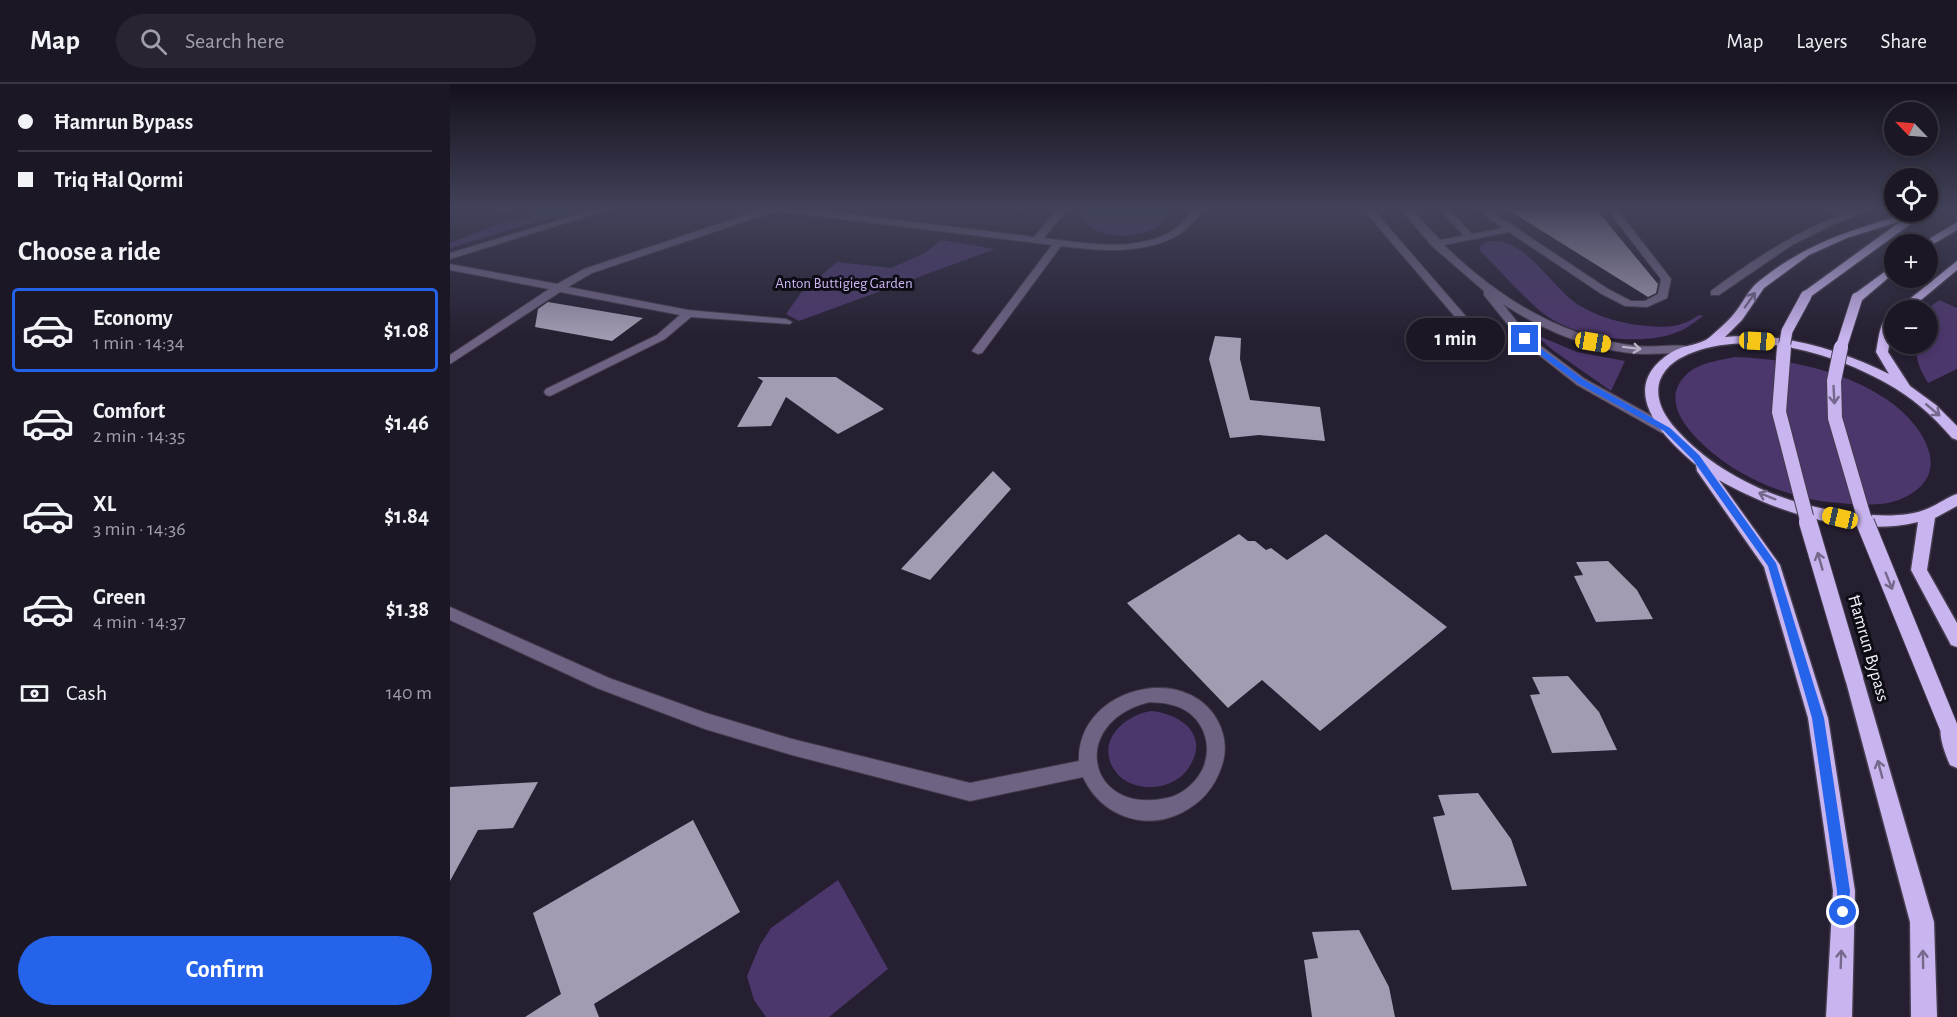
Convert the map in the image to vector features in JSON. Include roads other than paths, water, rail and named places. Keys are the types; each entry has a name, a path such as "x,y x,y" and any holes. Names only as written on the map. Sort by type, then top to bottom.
{"highway":[{"path":"1711,343 1738,317 1760,286 1808,252"},
{"name":"Ħamrun Bypass","path":"1867,252 1806,296 1787,332 1781,364 1779,412 1792,468 1922,922 1924,1017"},
{"path":"1914,300 1957,264"},
{"path":"1884,276 1857,298 1842,341 1833,381 1835,418 1860,510 1949,728 1957,759"},
{"path":"1839,1017 1844,891 1818,718 1772,565 1696,458 1667,430 1653,404 1652,385 1660,368 1671,357 1688,349 1711,343 1744,340 1797,346 1854,363 1906,389 1937,412 1957,435"},
{"path":"1884,343 1882,352 1906,389"},
{"path":"1696,458 1743,487 1791,506 1840,518 1887,521 1927,516 1948,507 1957,499"},
{"path":"1927,516 1919,570 1957,640"}],"street":[{"path":"450,256 465,252"},
{"path":"450,360 560,286 588,271 646,252"},
{"path":"978,351 1052,252"},
{"path":"1404,252 1478,338 1499,346"},
{"path":"1443,252 1481,285 1549,327 1593,342 1637,350 1688,349"},
{"path":"1544,252 1604,291 1629,304 1647,304 1663,296 1666,279 1645,252"},
{"path":"1715,293 1772,252"},
{"path":"450,267 560,286 688,313 786,322"},
{"path":"1481,285 1525,339 1581,382 1667,430"},
{"path":"550,392 661,337 688,313"},
{"path":"450,613 603,683 705,721 792,747 970,792 1088,768"},
{"path":"1150,695 1174,697 1193,706 1208,720 1216,738 1214,770 1202,789 1187,802 1165,810 1141,812 1113,802 1097,787 1088,768 1087,748 1094,728 1110,710 1129,699 1150,695"}],"park label":[{"name":"Anton Buttigieg Garden","path":"844,283"}]}
